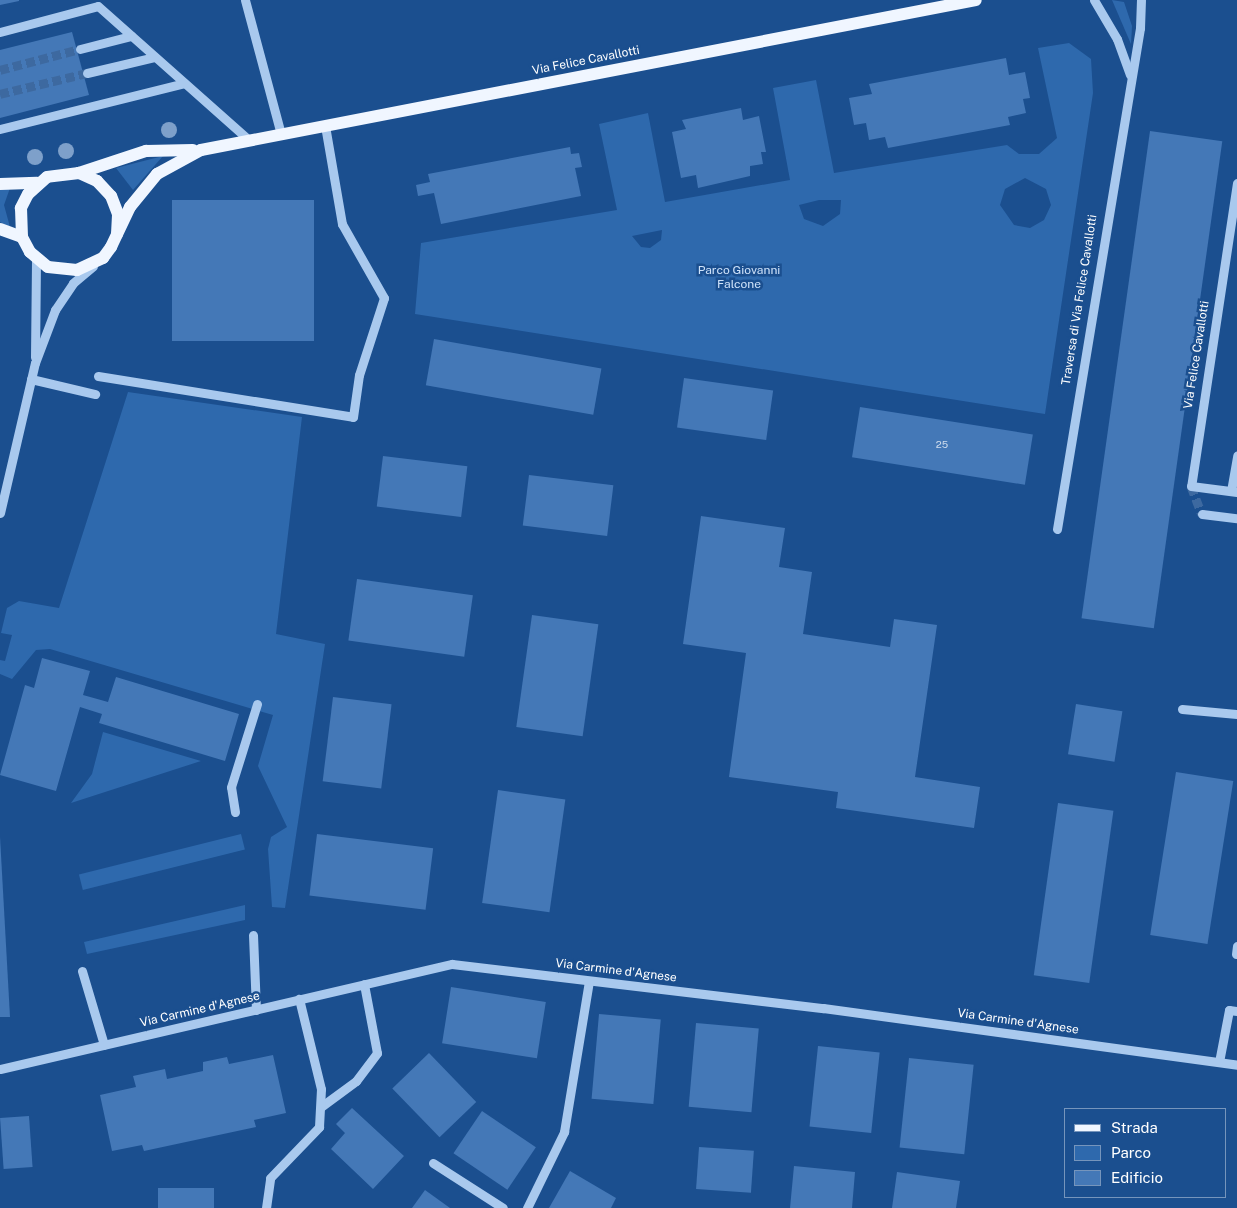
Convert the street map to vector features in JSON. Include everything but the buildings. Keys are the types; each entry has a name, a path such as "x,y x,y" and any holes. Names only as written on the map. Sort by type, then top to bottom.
{"main road":[{"name":"Via Felice Cavallotti","path":"79,173 146,151 201,150 976,0"},
{"name":"Via Felice Cavallotti","path":"117,234 130,207 157,174 201,150"},
{"path":"0,184 37,184 57,174 79,173 97,181 111,196 118,214 117,234 103,258 91,266 62,271 36,259 22,237 21,208 37,184"},
{"path":"0,229 22,237"}],"street":[{"path":"245,0 281,134"},
{"name":"Traversa di Via Felice Cavallotti","path":"1094,0 1117,39 1130,75"},
{"name":"Traversa di Via Felice Cavallotti","path":"1057,530 1130,75 1140,28 1140,0"},
{"path":"0,32 98,6 249,140"},
{"path":"80,50 131,36"},
{"path":"87,73 154,57"},
{"path":"0,129 184,83"},
{"path":"98,376 353,417 359,375 384,298 342,224 326,126"},
{"name":"Via Felice Cavallotti","path":"1234,492 1191,486 1237,183"},
{"path":"0,513 35,363 55,310 72,283 103,258"},
{"path":"35,363 36,259"},
{"path":"31,379 95,394"},
{"path":"1234,492 1237,456"},
{"path":"1202,514 1237,518"},
{"path":"235,812 231,787 257,704"},
{"path":"1182,709 1237,714"},
{"path":"253,935 256,1010"},
{"name":"Via Carmine d'Agnese","path":"0,1069 452,964 1237,1065"},
{"path":"82,971 104,1045"},
{"path":"527,1208 564,1132 588,981"},
{"path":"322,1106 356,1081 377,1053 364,984"},
{"path":"266,1208 270,1178 309,1141 319,1127 322,1106 299,999"},
{"path":"1219,1062 1229,1010 1237,1011"},
{"path":"433,1163 503,1208"}],"green space":[{"path":"1112,0 1124,2 1132,26 1131,44"},
{"name":"Parco Giovanni Falcone","path":"1069,43 1091,59 1093,93 1045,414 415,314 421,243 617,210 599,124 648,113 665,202 790,180 773,88 816,80 834,173 1007,145 1019,154 1039,154 1057,138 1038,48","holes":["1025,178 1046,189 1051,205 1044,220 1030,228 1014,225 1000,205 1005,189","819,200 841,200 840,214 823,226 804,219 799,205","662,230 661,240 650,248 641,247 632,236"]},
{"path":"163,156 133,190 116,168"},
{"path":"0,188 10,188 4,205 10,227 0,222"},
{"path":"128,392 302,417 276,634 325,644 285,908 272,907 268,849 271,837 287,827 258,766 273,715 50,649 36,650 12,679 0,674 0,660 5,661 12,635 1,633 7,608 19,601 59,608"},
{"path":"103,732 201,761 71,803 92,774"},
{"path":"241,834 245,850 83,890 79,874"},
{"path":"245,905 245,920 87,954 84,942"}],"tunnel":[{"path":"0,70 80,49"},
{"path":"0,94 87,73"},
{"path":"1191,486 1202,514"}]}
